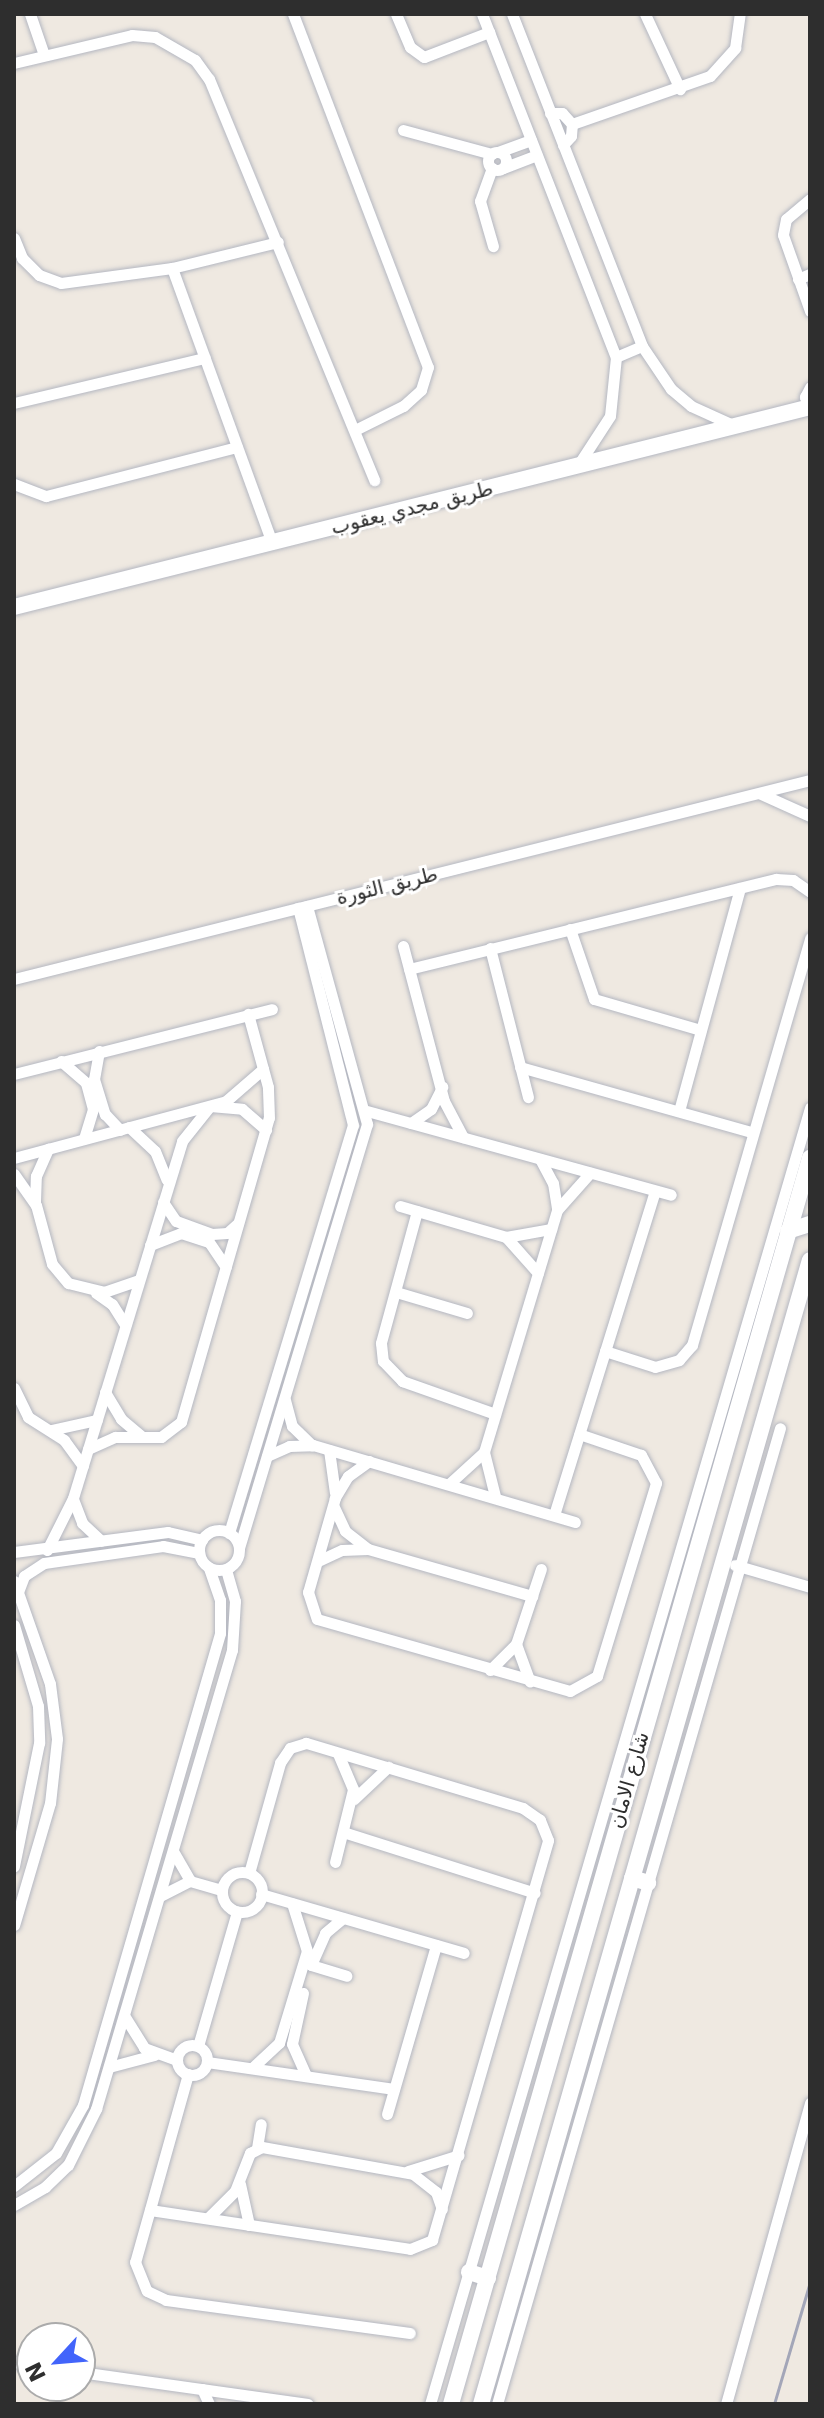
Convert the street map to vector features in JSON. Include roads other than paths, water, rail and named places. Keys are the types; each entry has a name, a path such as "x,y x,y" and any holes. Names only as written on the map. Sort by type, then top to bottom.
{"street":[{"path":"30,14 44,55"},
{"path":"293,14 428,367 421,390 403,406 355,430"},
{"path":"396,14 410,47 424,57 489,32"},
{"path":"482,14 616,357 610,416 577,466"},
{"path":"512,14 642,346 671,389 713,418 737,426"},
{"path":"645,14 680,89"},
{"path":"572,124 680,89 710,76 728,60 739,35 740,14"},
{"path":"14,63 132,35 155,37 195,60 209,79 374,480"},
{"path":"550,113 565,115 572,124 571,136 563,145"},
{"path":"403,130 495,153 531,140"},
{"path":"493,246 480,201 497,168 495,153"},
{"path":"497,168 537,155"},
{"path":"810,199 784,224 804,276 810,311"},
{"path":"14,238 22,258 39,275 61,283 172,268 278,242"},
{"path":"172,268 272,543"},
{"path":"616,357 642,346"},
{"path":"14,403 205,358"},
{"path":"809,408 805,397 810,387"},
{"name":"طريق مجدي يعقوب","path":"14,607 809,408"},
{"path":"14,484 46,496 237,447"},
{"name":"طريق الثورة","path":"14,979 810,780"},
{"path":"760,794 810,816"},
{"path":"409,969 740,888 787,879 810,892"},
{"path":"679,1111 740,888"},
{"path":"209,1568 226,1569 236,1561 364,1136 367,1111 302,907"},
{"path":"229,1533 353,1125 302,907"},
{"path":"570,929 594,999 701,1030"},
{"path":"605,1351 655,1367 687,1353 810,938"},
{"path":"403,946 442,1087 463,1138"},
{"path":"490,948 528,1097"},
{"path":"14,1074 272,1009"},
{"path":"88,1449 115,1437 161,1437 181,1422 266,1130 270,1106 248,1014"},
{"path":"99,1051 94,1079 105,1114 155,1151 168,1184"},
{"path":"61,1061 86,1083 93,1117 84,1139"},
{"path":"520,1067 752,1132"},
{"path":"14,1158 210,1106 241,1093 263,1069"},
{"path":"411,1123 431,1109 442,1087"},
{"path":"210,1106 242,1109 266,1130"},
{"path":"47,1550 73,1498 182,1141 210,1106"},
{"path":"430,2404 621,1778 810,1108"},
{"path":"367,1111 671,1195"},
{"path":"48,1149 36,1176 36,1205 52,1264 68,1283 92,1291 112,1304 125,1325"},
{"path":"540,1159 553,1183 557,1210"},
{"name":"شارع الامان","path":"451,2404 488,2278 621,1778 648,1715 714,1457 810,1159"},
{"path":"495,1496 484,1452 495,1414 557,1210 590,1173"},
{"path":"14,1174 36,1205"},
{"path":"554,1515 655,1191"},
{"path":"163,1202 176,1221 212,1234 227,1233 238,1223"},
{"path":"400,1206 506,1237 551,1229"},
{"path":"417,1211 381,1343 388,1369 402,1381 495,1414"},
{"path":"788,1231 810,1224"},
{"path":"150,1245 181,1233 216,1247 226,1268"},
{"path":"506,1237 538,1273"},
{"name":"شارع الامان","path":"481,2404 554,2180 640,1881 676,1723 810,1260"},
{"path":"92,1291 117,1291 139,1280"},
{"path":"396,1292 467,1313"},
{"path":"14,1388 28,1417 64,1440 83,1466"},
{"path":"105,1392 121,1419 145,1438"},
{"path":"285,1399 292,1426 313,1445"},
{"path":"45,1430 77,1429 97,1420"},
{"path":"640,1881 740,1566 780,1428"},
{"path":"369,1461 348,1476 334,1502 308,1602 317,1619 570,1691 597,1676 656,1483 641,1455 579,1434"},
{"path":"267,1456 289,1446 313,1445 575,1522"},
{"path":"329,1450 334,1502 345,1531 368,1549"},
{"path":"450,1483 484,1452"},
{"path":"73,1498 82,1523 101,1541"},
{"path":"199,1553 202,1540 214,1531 229,1533 239,1548"},
{"path":"14,1552 168,1532 202,1540"},
{"path":"14,1925 55,1771 54,1703 16,1586 24,1576 44,1563 163,1546 199,1553 209,1568 220,1600 217,1650 83,2105 56,2153 14,2186"},
{"path":"318,1561 342,1550 368,1549 532,1596"},
{"path":"723,1561 810,1587"},
{"path":"14,2205 45,2187 68,2165 85,2138 109,2067 235,1634 233,1588 226,1569"},
{"path":"490,1670 516,1644 541,1569"},
{"path":"14,1625 38,1706 35,1778 14,1866"},
{"path":"22,1646 35,1641"},
{"path":"516,1644 530,1682"},
{"path":"648,1715 676,1723"},
{"path":"150,2210 416,2249 436,2235 548,1840 532,1813 306,1743 284,1755 249,1873"},
{"path":"338,1752 351,1776 352,1803"},
{"path":"335,1862 352,1803 367,1782 388,1767"},
{"path":"14,1818 27,1811"},
{"path":"343,1832 535,1893"},
{"path":"173,1851 190,1881"},
{"path":"249,1873 259,1882 261,1894 255,1907 237,1912 225,1904 222,1890 228,1877 249,1873"},
{"path":"160,1896 190,1881 222,1890"},
{"path":"261,1894 464,1953"},
{"path":"252,2068 279,2043 307,1951 292,1903"},
{"path":"207,2062 198,2046 237,1912"},
{"path":"306,2076 292,2044 311,1965 325,1933 343,1918"},
{"path":"387,2114 436,1945"},
{"path":"311,1965 346,1976"},
{"path":"124,2016 135,2039 154,2055"},
{"path":"177,2060 182,2048 198,2046"},
{"path":"109,2067 154,2055 177,2060 188,2074"},
{"path":"207,2062 394,2089"},
{"path":"188,2074 198,2074 207,2062"},
{"path":"188,2074 136,2273 156,2297 410,2333"},
{"path":"726,2404 810,2103"},
{"path":"249,2225 241,2202 241,2179 247,2156 257,2148 261,2124"},
{"path":"257,2148 404,2171 432,2167 459,2155"},
{"path":"404,2171 429,2184 443,2210"},
{"path":"208,2218 228,2201 241,2179"},
{"path":"497,2404 554,2180"},
{"path":"469,2272 488,2278"},
{"path":"96,2374 308,2404"},
{"path":"202,2389 209,2404"},
{"path":"229,2404 238,2394"}],"railway":[{"path":"774,2404 810,2282"}]}
